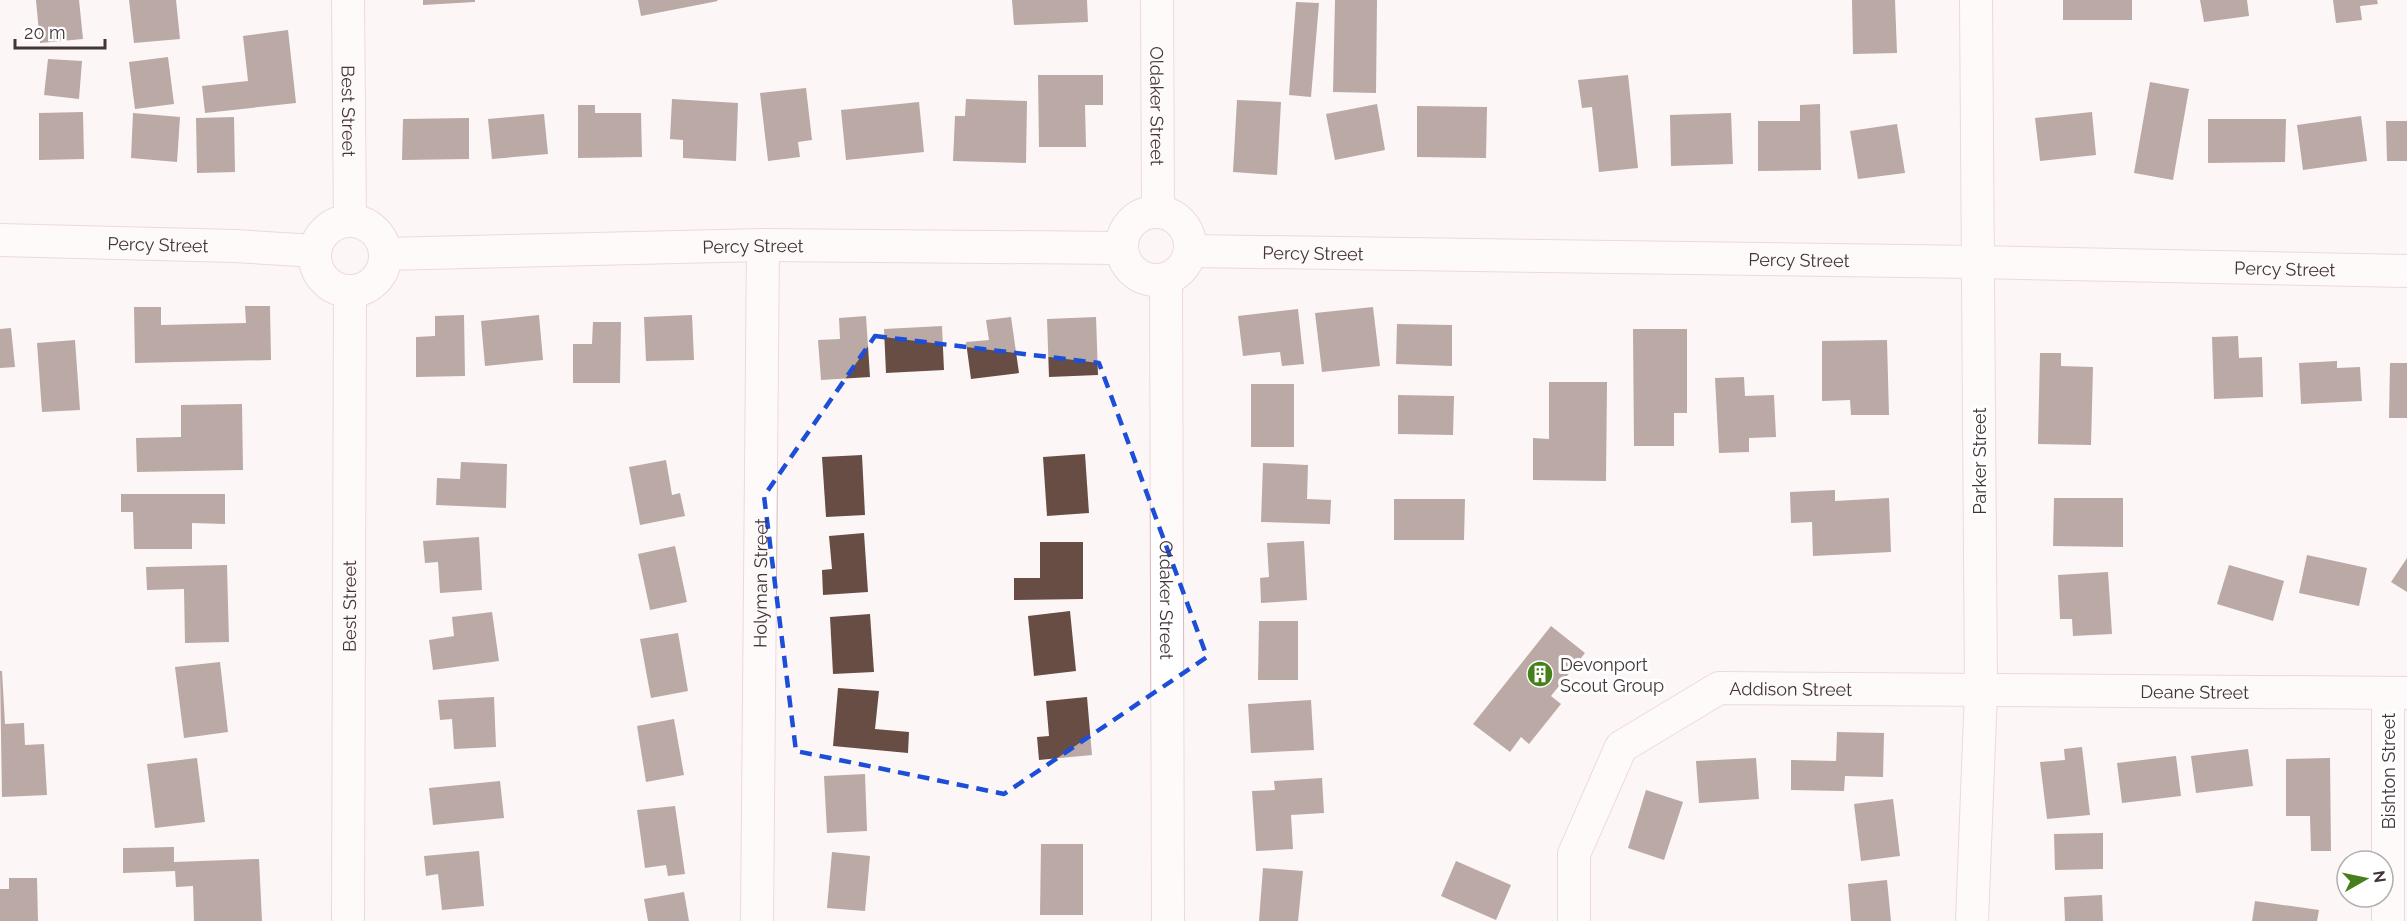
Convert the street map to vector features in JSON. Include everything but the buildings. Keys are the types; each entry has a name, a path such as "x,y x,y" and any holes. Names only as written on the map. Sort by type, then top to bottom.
{"street":[{"name":"Best Street","path":"348,0 350,221"},
{"name":"Oldaker Street","path":"1158,0 1158,212"},
{"name":"Parker Street","path":"1972,921 1981,691 1976,0"},
{"path":"1158,212 1178,220 1186,229 1190,251 1180,271 1166,279 1147,280 1129,268 1121,248 1124,234 1132,221 1142,214 1158,212"},
{"path":"350,221 366,225 376,232 385,254 378,277 369,285 350,291 338,289 327,283 319,274 315,263 315,251 319,239 327,229 337,223 350,221"},
{"name":"Percy Street","path":"0,240 315,251"},
{"name":"Percy Street","path":"385,254 763,245 1121,248"},
{"name":"Holyman Street","path":"757,921 763,245"},
{"name":"Percy Street","path":"1190,251 1978,262 2407,271"},
{"name":"Oldaker Street","path":"1166,279 1168,921"},
{"name":"Best Street","path":"348,921 350,291"},
{"name":"Addison Street","path":"1574,921 1574,854 1621,747 1719,688 1981,691"},
{"name":"Deane Street","path":"1981,691 2398,693"},
{"name":"Bishton Street","path":"2388,921 2398,693"}],"highlighted area":[{"path":"875,336 1099,363 1207,657 1004,794 796,751 764,496"}],"place":[{"name":"Devonport Scout Group","path":"1540,674"}]}
